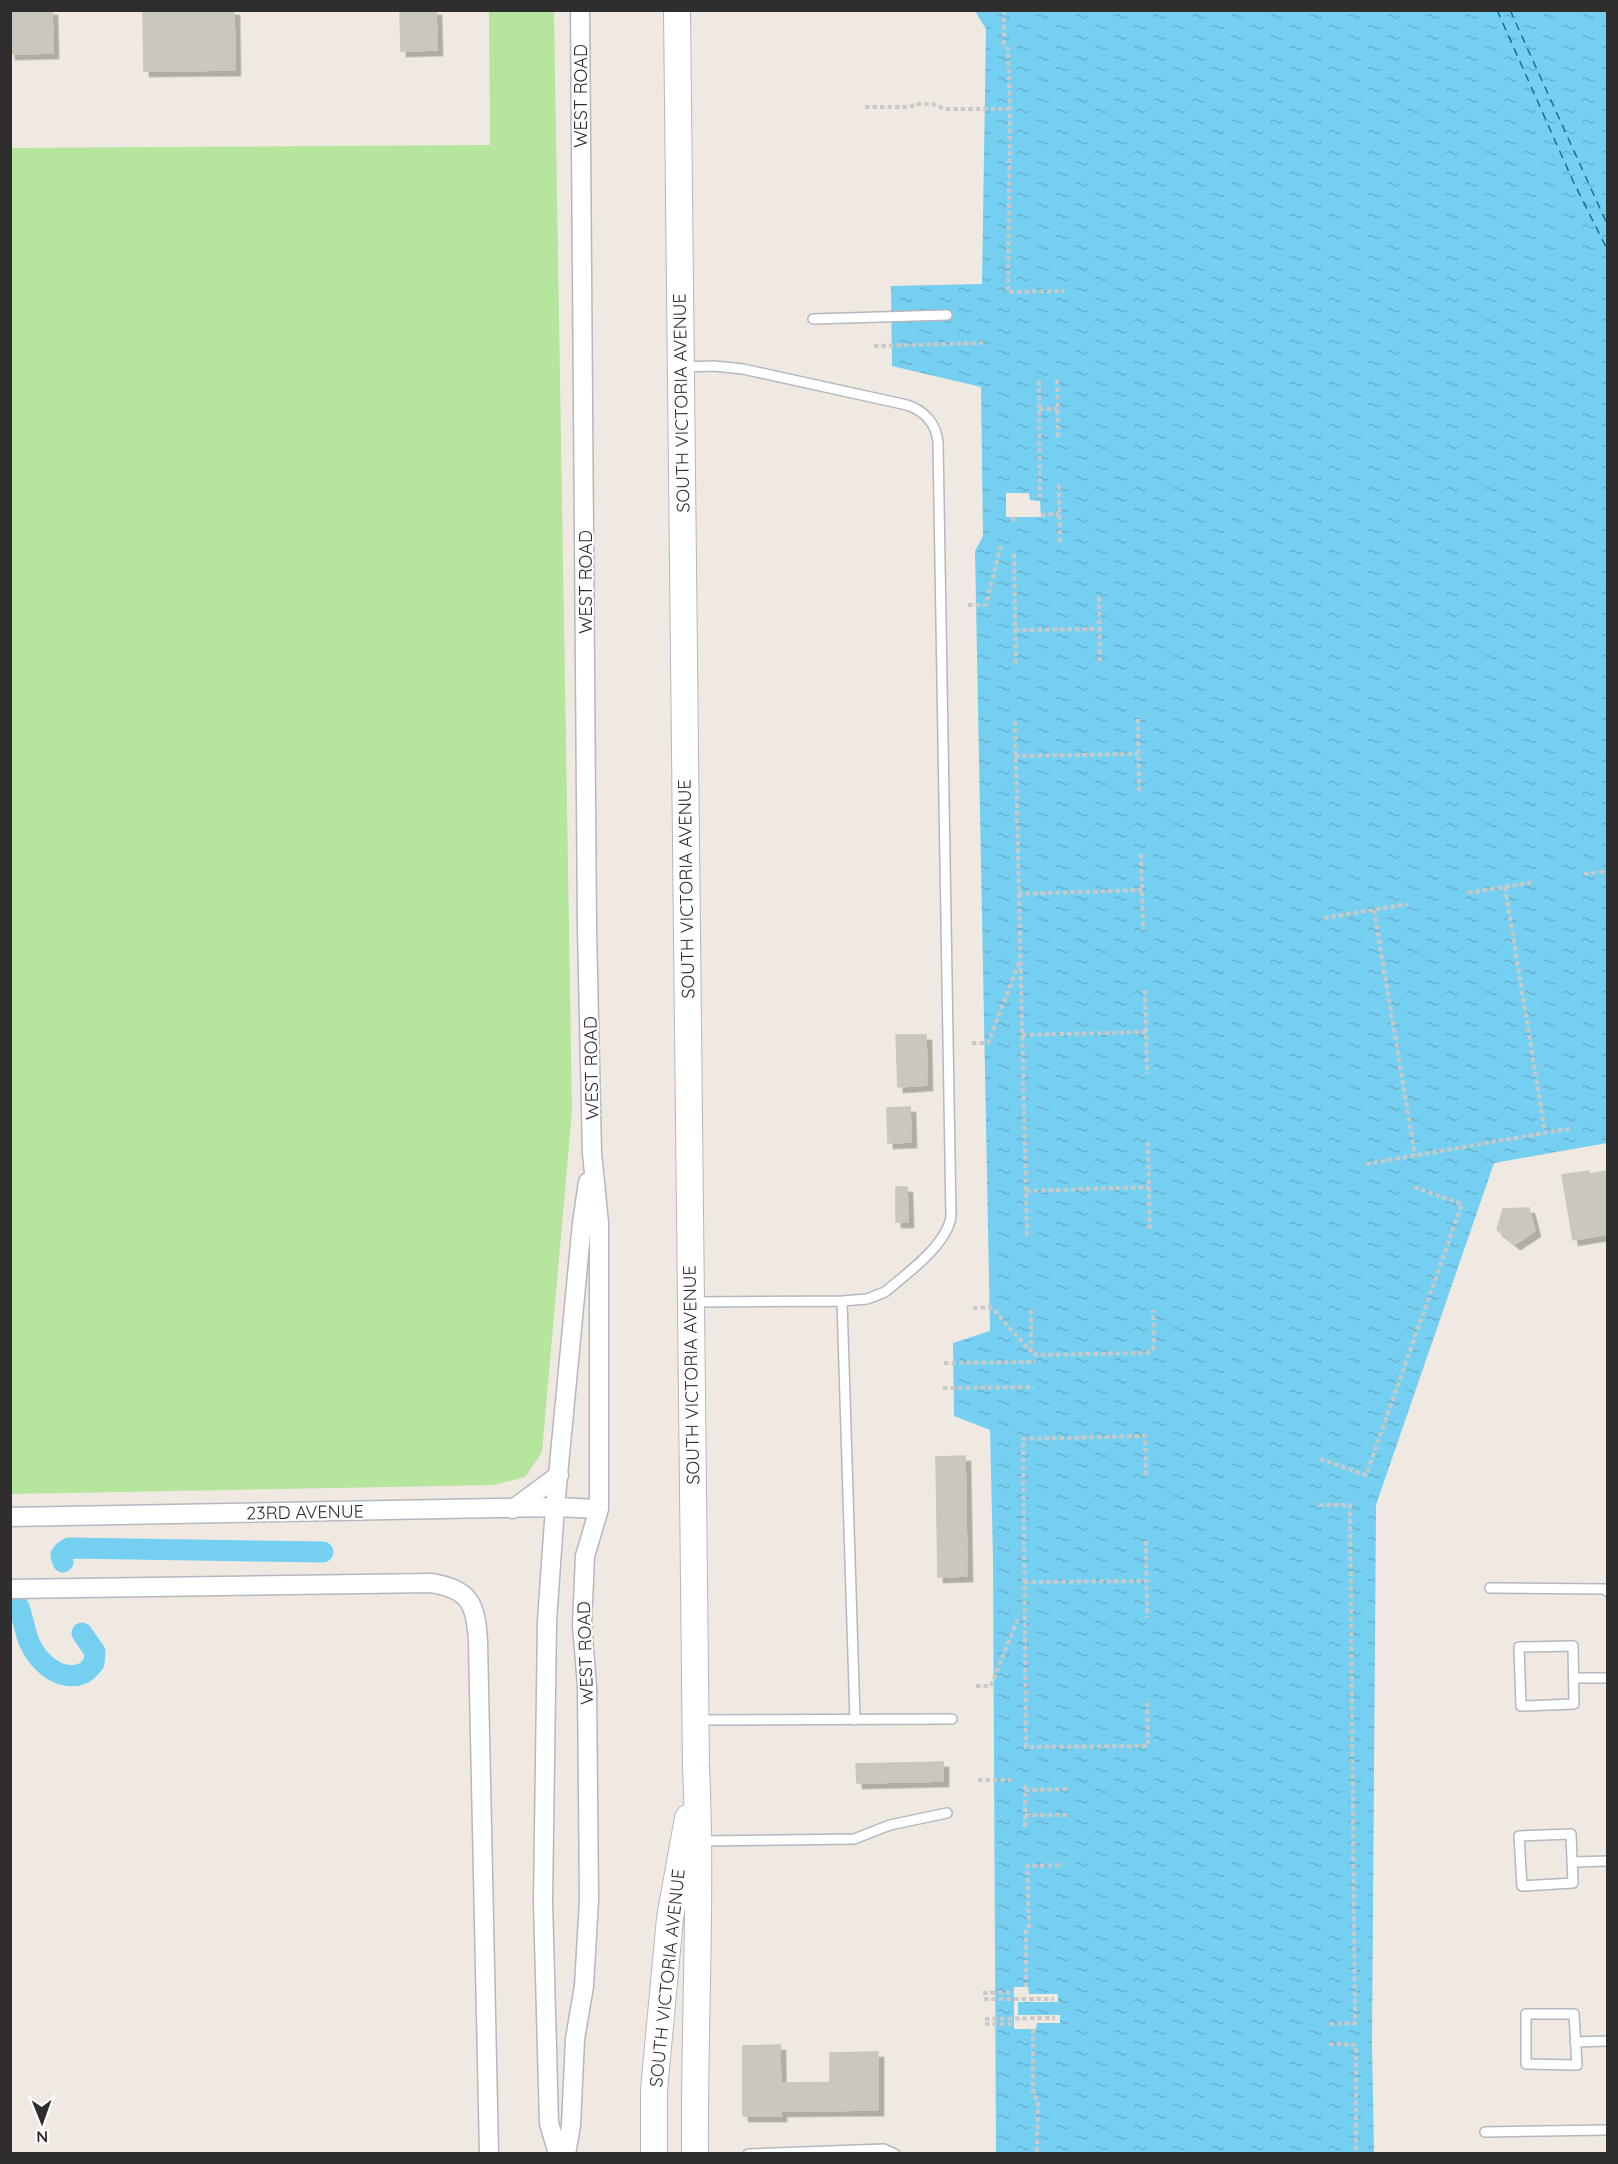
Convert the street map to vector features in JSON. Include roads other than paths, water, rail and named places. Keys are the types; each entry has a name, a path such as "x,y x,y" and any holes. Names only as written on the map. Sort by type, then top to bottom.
{"street":[{"name":"WEST ROAD","path":"566,2154 571,2126 575,2039 584,1986 589,1900 587,1686 582,1625 585,1556 599,1509 599,1223 592,1153 587,929 580,10"},
{"name":"SOUTH VICTORIA AVENUE","path":"677,10 690,1302 696,1767 700,1841 694,2066 695,2154"},
{"name":"WEST ROAD","path":"546,2154 549,2123 543,1902 547,1621 555,1507 582,1223 592,1153"},
{"path":"513,1509 559,1475"},
{"name":"23RD AVENUE","path":"10,1516 555,1507 599,1509"},
{"path":"10,1589 431,1583 457,1588 465,1596 477,1623 478,1642 489,2154"},
{"name":"SOUTH VICTORIA AVENUE","path":"654,2154 654,2090 670,1918 696,1767"},
{"name":"WEST ROAD","path":"549,2123 558,2154"}],"lane":[{"path":"813,319 947,315"},
{"path":"680,367 714,366 743,369 907,405 927,417 938,438 951,1217 946,1232 938,1244 885,1292 867,1299 690,1302"},
{"path":"842,1301 855,1720"},
{"path":"1490,1588 1604,1589 1608,1592"},
{"path":"1573,1646 1575,1678 1574,1704 1521,1706 1519,1647 1573,1646"},
{"path":"1575,1678 1608,1678"},
{"path":"696,1720 952,1719"},
{"path":"700,1841 854,1839 890,1825 946,1813"},
{"path":"1571,1834 1573,1862 1574,1883 1522,1886 1519,1836 1571,1834"},
{"path":"1573,1862 1608,1861"},
{"path":"1526,2014 1574,2014 1575,2042 1577,2065 1526,2064 1526,2014"},
{"path":"1575,2042 1608,2041"},
{"path":"1485,2132 1608,2130"},
{"path":"748,2154 884,2150 895,2154"}],"water":[{"path":"975,11 1607,11 1607,1143 1494,1163 1376,1505 1372,2043 1374,2153 996,2153 993,1558 990,1430 954,1416 953,1343 990,1331 975,551 983,536 981,387 892,366 891,286 982,284 986,29"}],"waterway":[{"path":"63,1562 61,1555 69,1548 323,1552"},
{"path":"19,1607 28,1640 34,1651 45,1664 59,1673 67,1675 84,1673 94,1663 95,1652 82,1633"}]}
